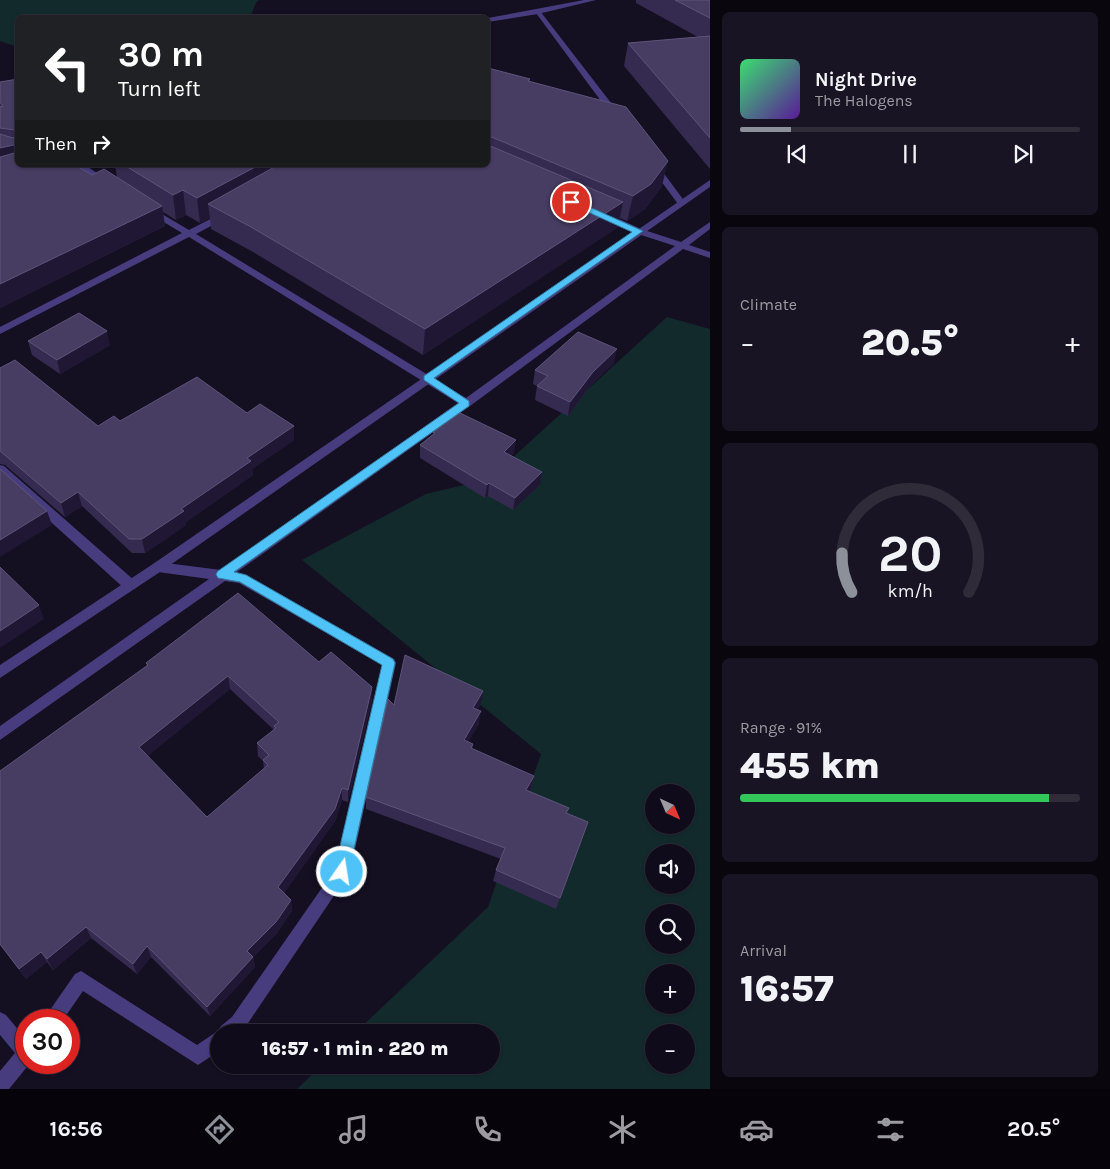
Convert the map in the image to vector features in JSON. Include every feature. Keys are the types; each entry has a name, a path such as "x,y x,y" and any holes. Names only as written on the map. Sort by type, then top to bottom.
{"street":[{"path":"490,20 593,0"},
{"path":"538,12 622,123"},
{"path":"652,163 681,202"},
{"path":"81,167 110,185"},
{"path":"0,672 158,567 638,231 710,183"},
{"path":"142,205 428,378 466,403"},
{"path":"0,331 190,235 231,212"},
{"path":"594,212 638,231 710,255"},
{"path":"0,734 222,574 466,403 710,225"},
{"path":"0,468 130,585"},
{"path":"158,567 242,578 389,663 342,872 238,1024"},
{"path":"60,1009 82,980 198,1056 210,1046"},
{"path":"0,1021 15,1040"},
{"path":"0,1085 15,1067"}],"green space":[{"path":"0,0 260,0 257,1 251,15 15,15 15,46 0,41"},
{"path":"667,317 710,329 710,1089 297,1089 313,1074 500,1074 500,1024 364,1024 488,907 541,754 302,560 426,494 489,479"}],"building":[{"path":"675,0 710,0 710,18"},
{"path":"710,36 710,138 628,43"},
{"path":"490,69 530,79 528,81 626,107 668,161 651,184 633,196 490,136"},
{"path":"15,80 15,130 0,128 0,107 3,106 0,102 0,82"},
{"path":"0,134 13,138 15,136 15,145 0,148"},
{"path":"490,146 623,202 425,329 251,227 208,204 274,167 490,167"},
{"path":"15,153 15,167 78,167 92,175 104,169 162,206 0,284 0,157"},
{"path":"127,167 255,167 197,198 183,190 173,195"},
{"path":"79,313 107,331 57,360 28,341"},
{"path":"578,332 617,349 593,372 570,402 537,386 548,376 535,370"},
{"path":"15,360 98,426 114,416 120,421 197,377 247,413 260,404 294,426 247,458 251,461 181,509 184,511 142,539 129,539 78,492 61,503 0,451 0,368"},
{"path":"460,413 516,440 504,452 542,472 515,498 489,483 487,485 420,445 435,433 433,432"},
{"path":"0,469 47,511 0,540"},
{"path":"0,567 39,605 0,631"},
{"path":"238,593 319,662 331,652 372,687 348,790 342,788 335,809 278,887 291,900 276,922 247,951 253,957 207,1007 147,946 133,964 86,927 47,959 41,952 19,969 0,944 0,771 148,665 146,663","holes":["228,676 279,722 274,726 276,728 257,743 269,755 263,760 268,765 207,817 139,747"]},
{"path":"405,655 483,691 473,708 481,711 464,740 473,744 471,748 534,776 526,790 569,808 566,813 588,822 560,898 496,870 505,848 366,797 388,699 394,705"}],"route":[{"path":"342,872 389,663 242,578 222,574 466,403 428,378 638,231 571,202"}]}
